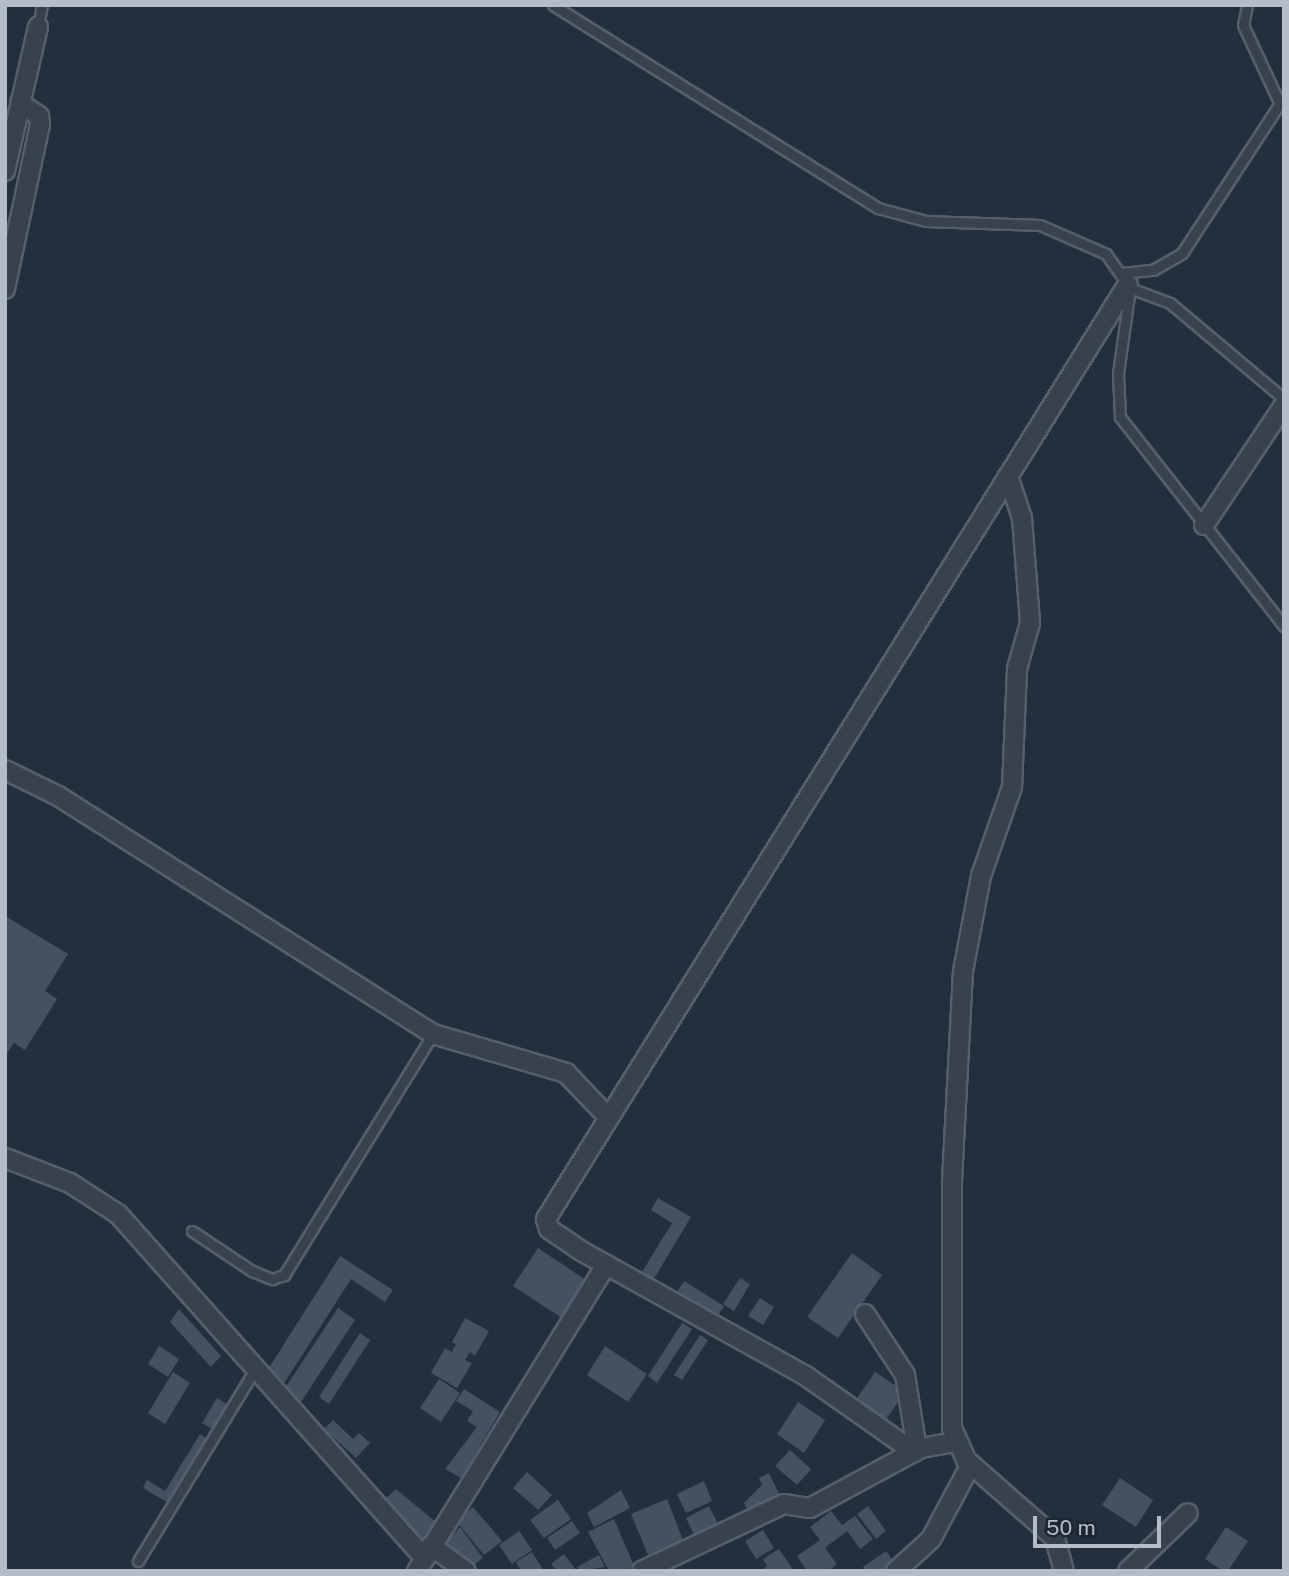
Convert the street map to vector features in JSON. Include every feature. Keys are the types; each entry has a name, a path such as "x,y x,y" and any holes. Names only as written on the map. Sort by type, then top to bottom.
{"street":[{"path":"5,171 37,27"},
{"path":"5,289 40,125 39,116 20,103"},
{"path":"915,1451 806,1376 606,1265 545,1223 608,1117 1127,282"},
{"path":"1204,525 1284,405"},
{"path":"1008,476 1022,518 1030,623 1017,669 1012,787 981,876 963,971 952,1184 954,1442 971,1464 1050,1532 1064,1571"},
{"path":"5,770 58,796 433,1034 566,1073 608,1117"},
{"path":"5,1158 70,1183 118,1214 424,1558 466,1571"},
{"path":"424,1558 606,1265"},
{"path":"865,1314 905,1375 915,1451"},
{"path":"654,1569 784,1504 816,1506 915,1451 954,1442"},
{"path":"896,1571 931,1539 971,1464"},
{"path":"1128,1571 1188,1513"}],"lane":[{"path":"37,27 42,5"},
{"path":"553,5 878,208 926,221 1040,225 1086,241 1127,282 1170,303 1284,399"},
{"path":"1127,282 1182,253 1282,101 1243,25 1247,5"},
{"path":"1127,282 1118,373 1119,417 1284,625"},
{"path":"192,1231 263,1276 284,1275 433,1034"},
{"path":"138,1561 256,1368"}],"building":[{"path":"5,916 68,954 45,991 57,999 25,1050 14,1043 5,1056"},
{"path":"658,1198 691,1217 649,1287 637,1280 672,1223 651,1210"},
{"path":"538,1248 592,1284 568,1322 513,1286"},
{"path":"852,1253 882,1275 838,1338 807,1317"},
{"path":"340,1256 393,1290 385,1302 351,1279 283,1385 265,1374"},
{"path":"740,1278 750,1284 734,1311 723,1304"},
{"path":"684,1281 724,1306 715,1320 675,1295"},
{"path":"760,1298 774,1307 763,1325 748,1316"},
{"path":"338,1308 355,1320 301,1402 283,1391"},
{"path":"179,1309 221,1356 211,1367 170,1322"},
{"path":"465,1318 489,1331 475,1356 470,1352 465,1360 472,1363 457,1388 431,1373 445,1348 452,1352 456,1344 452,1342"},
{"path":"682,1323 692,1329 657,1383 648,1376"},
{"path":"360,1333 370,1340 329,1404 319,1397"},
{"path":"700,1335 708,1340 682,1380 674,1375"},
{"path":"159,1346 179,1359 168,1377 148,1364"},
{"path":"605,1346 647,1374 628,1402 587,1375"},
{"path":"173,1372 190,1383 165,1424 148,1413"},
{"path":"875,1372 905,1392 883,1424 853,1404"},
{"path":"439,1379 460,1393 441,1422 420,1408"},
{"path":"464,1389 500,1412 461,1478 445,1469 477,1427 467,1421 473,1411 456,1401"},
{"path":"217,1398 230,1406 215,1431 202,1423"},
{"path":"798,1402 825,1420 804,1453 777,1434"},
{"path":"333,1420 353,1439 359,1433 370,1443 356,1458 324,1429"},
{"path":"200,1434 209,1440 170,1504 143,1488 147,1480 165,1491"},
{"path":"790,1450 811,1469 797,1485 775,1466"},
{"path":"527,1472 552,1495 538,1510 513,1488"},
{"path":"769,1473 782,1500 750,1516 744,1503 762,1485 759,1478"},
{"path":"1120,1478 1153,1500 1136,1527 1102,1505"},
{"path":"704,1481 712,1501 686,1513 677,1494"},
{"path":"396,1489 441,1526 423,1546 382,1502"},
{"path":"621,1490 630,1508 594,1527 587,1513"},
{"path":"667,1499 685,1545 650,1560 631,1514"},
{"path":"558,1500 571,1519 544,1538 530,1520"},
{"path":"709,1506 721,1530 697,1541 686,1518"},
{"path":"868,1506 886,1531 876,1539 857,1514"},
{"path":"473,1507 502,1541 484,1555 456,1521"},
{"path":"831,1511 842,1525 855,1516 873,1539 860,1549 847,1531 825,1548 837,1564 828,1571 807,1571 797,1556 820,1540 810,1527"},
{"path":"614,1519 635,1568 609,1571 588,1532"},
{"path":"572,1521 580,1533 555,1550 547,1538"},
{"path":"460,1527 483,1558 468,1569 440,1550"},
{"path":"1226,1527 1248,1541 1228,1571 1223,1571 1205,1559"},
{"path":"763,1530 774,1548 756,1559 745,1541"},
{"path":"519,1531 532,1550 512,1564 499,1545"},
{"path":"779,1549 794,1571 761,1571 767,1566 763,1559"},
{"path":"886,1551 896,1565 888,1571 866,1571 863,1567"},
{"path":"532,1552 544,1571 521,1571 516,1562"},
{"path":"564,1554 577,1571 557,1571 551,1564"},
{"path":"599,1555 605,1567 579,1571 577,1567"}]}
